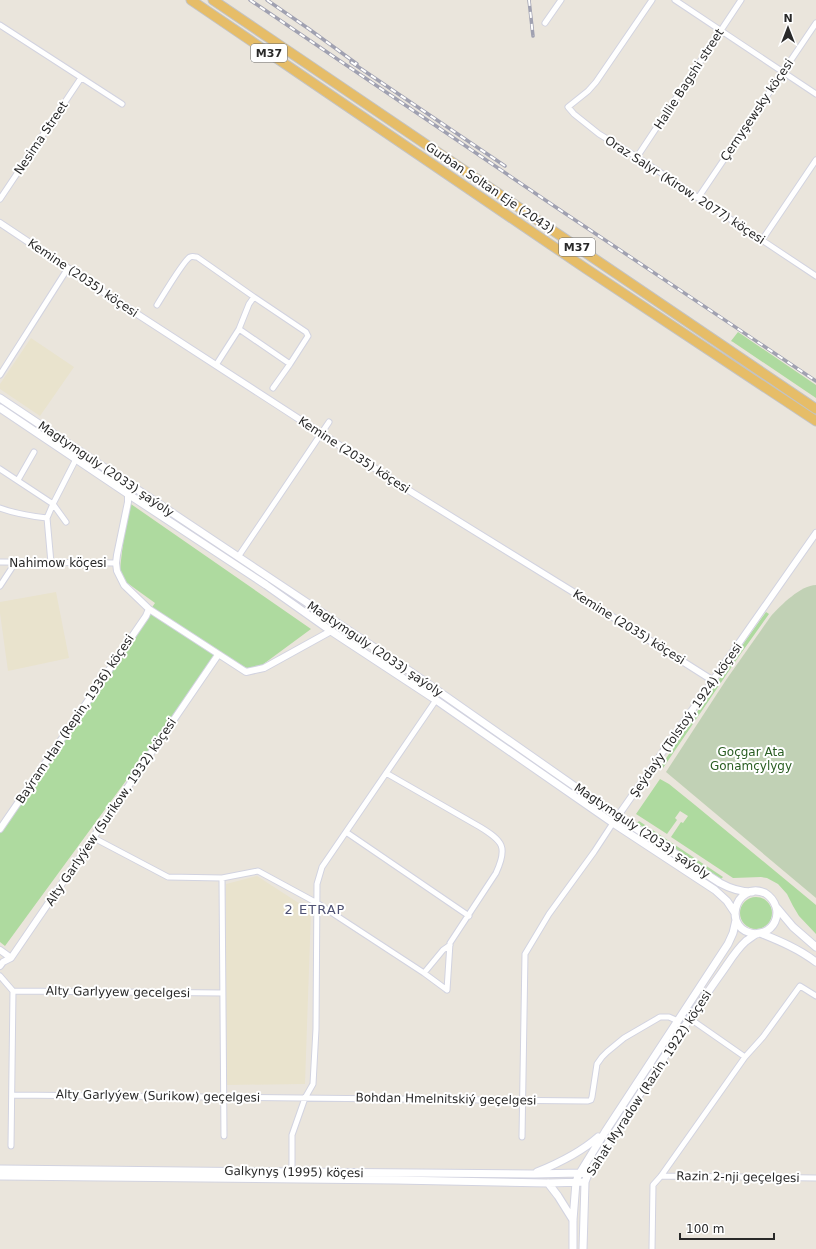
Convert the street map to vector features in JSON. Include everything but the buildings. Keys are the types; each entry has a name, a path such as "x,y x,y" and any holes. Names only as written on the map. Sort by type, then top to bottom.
{"highway":[{"name":"Gurban Soltan Eje (2043)","path":"191,0 592,272 816,421"},
{"name":"Gurban Soltan Eje (2043)","path":"213,0 816,408"}],"main road":[{"name":"Magtymguly (2033) şaýoly","path":"0,398 411,672 618,816 720,883 731,889 743,892 752,892"},
{"name":"Magtymguly (2033) şaýoly","path":"0,408 436,700 613,823 715,890 727,901 736,917"},
{"path":"816,947 793,927 766,894 752,892 739,900 736,906 736,917 740,927 746,931 758,933 783,942 816,962"},
{"path":"758,933 767,931 773,926 777,916 777,908"},
{"name":"Sahat Myradow (Razin, 1922) köçesi","path":"573,1249 573,1220 576,1182 580,1173 605,1132 728,944 733,933 736,917"},
{"name":"Sahat Myradow (Razin, 1922) köçesi","path":"583,1249 585,1182 588,1174 689,1018 737,952 746,941 758,933"},
{"path":"534,1174 573,1156 605,1132"},
{"name":"Galkynyş (1995) köçesi","path":"1,1172 588,1174"},
{"name":"Galkynyş (1995) köçesi","path":"1,1172 548,1183 585,1182"},
{"path":"548,1183 573,1220"}],"street":[{"path":"545,23 561,0"},
{"name":"Oraz Salyr (Kirow, 2077) köçesi","path":"652,0 596,82 579,99 568,107 574,114 600,134 816,276"},
{"path":"675,0 816,94"},
{"name":"Hallie Bagshi street","path":"637,157 740,0"},
{"name":"Çernyşewsky köçesi","path":"698,198 816,23"},
{"path":"0,25 122,104"},
{"name":"Nesima Street","path":"0,199 81,78"},
{"path":"762,240 816,160"},
{"name":"Kemine (2035) köçesi","path":"0,223 413,494 712,680"},
{"path":"157,305 180,269 189,257 193,256 197,257 308,334 274,388"},
{"path":"0,375 68,268"},
{"path":"216,365 239,329 249,304 254,297"},
{"path":"239,329 290,364"},
{"path":"238,557 329,422"},
{"path":"18,480 34,452"},
{"path":"51,563 47,518 52,504 76,459"},
{"path":"0,469 52,504 66,522"},
{"path":"135,488 128,494 128,502 116,563 117,571 124,586 149,609 246,672 264,668 331,631"},
{"path":"0,508 27,516 47,518"},
{"name":"Şeýdaýy (Tolstoý, 1924) köçesi","path":"522,1137 525,954 549,914 655,765 712,680 816,533"},
{"name":"Nahimow köçesi","path":"0,562 116,563"},
{"path":"0,586 15,563"},
{"name":"Baýram Han (Repin, 1936) köçesi","path":"0,829 146,616 149,609"},
{"name":"Alty Garlyýew (Surikow, 1932) köçesi","path":"1,963 11,958 218,655"},
{"path":"292,1172 292,1135 305,1098 313,1084 316,1029 317,884 322,868 436,700"},
{"path":"94,838 168,877 222,878 258,871 317,903 424,973 447,990 450,943 496,873 502,854 500,842 495,836 474,823 386,773"},
{"path":"346,832 469,916"},
{"path":"222,878 224,1136"},
{"path":"424,973 443,950 450,945"},
{"path":"0,950 11,958"},
{"path":"0,976 13,991 11,1146"},
{"path":"652,1249 653,1185 661,1176 745,1057 763,1037 800,986 816,996"},
{"name":"Alty Garlyyew gecelgesi","path":"13,991 223,993"},
{"name":"Bohdan Hmelnitskiý geçelgesi","path":"305,1098 588,1101 591,1100 592,1097 598,1064 602,1057 624,1038 660,1017 669,1017 678,1021"},
{"path":"689,1018 745,1057"},
{"name":"Alty Garlyýew (Surikow) geçelgesi","path":"12,1095 305,1098"},
{"name":"Razin 2-nji geçelgesi","path":"661,1176 816,1178"}],"shaded area":[{"path":"31,338 74,367 40,416 0,389 0,384"},
{"path":"56,592 69,658 8,671 0,613 0,602"},
{"path":"257,876 311,911 305,1084 226,1085 226,884"}],"green space":[{"path":"738,332 816,385 816,398 731,341"},
{"path":"128,502 311,629 254,671 218,655 5,946 0,942 0,828 155,603 119,577"},
{"name":"Goçgar Ata Gonamçylygy","path":"816,585 816,898 666,772 726,680 771,616 786,601 798,592 804,588"},
{"path":"766,612 769,614 663,768 661,766"},
{"path":"660,779 669,784 695,805 816,905 816,934 799,916 787,894 778,884 767,878 761,877 733,878 671,837 681,822 683,823 688,816 680,811 675,818 677,820 667,834 636,814"},
{"path":"639,821 723,877 721,879 637,823"},
{"path":"756,897 767,902 772,913 767,924 756,929 745,924 740,913 745,902"}],"railway":[{"path":"250,0 816,381"},
{"path":"267,0 357,64"},
{"path":"529,0 533,36"},
{"path":"351,62 505,166"}],"district":[{"name":"2 ETRAP","path":"315,909"}]}
